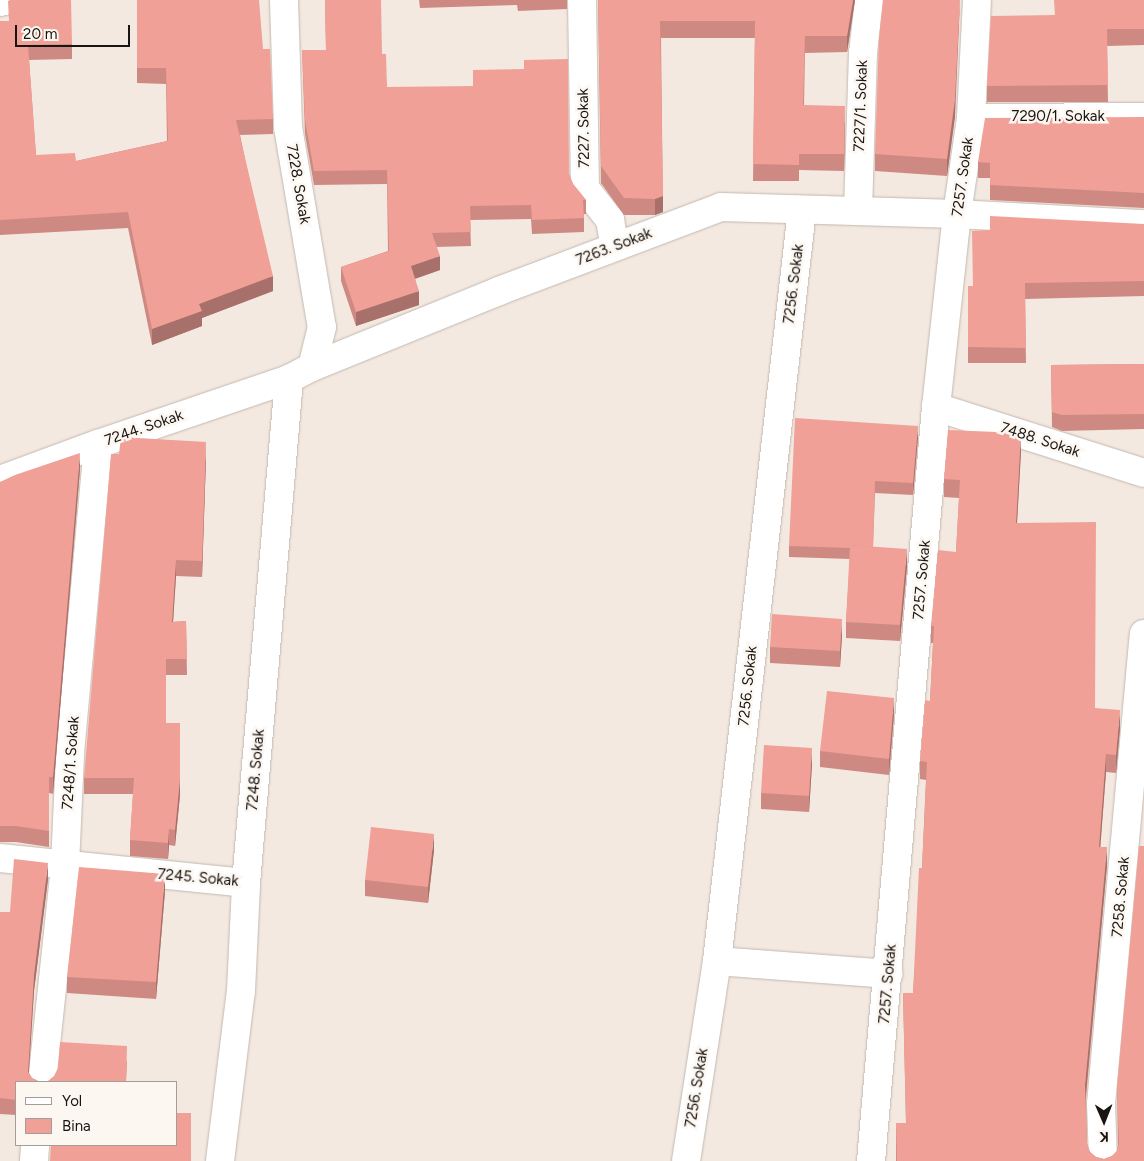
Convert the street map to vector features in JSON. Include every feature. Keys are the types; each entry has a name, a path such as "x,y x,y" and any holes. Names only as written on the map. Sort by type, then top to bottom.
{"street":[{"path":"0,2 8,0"},
{"name":"7228. Sokak","path":"284,0 288,127 322,327 312,367"},
{"name":"7227. Sokak","path":"582,0 585,188 610,220 615,247"},
{"name":"7227/1. Sokak","path":"858,211 863,53 869,0"},
{"name":"7257. Sokak","path":"871,1161 889,974 936,407 957,214 971,118 977,0"},
{"name":"7290/1. Sokak","path":"971,118 1144,117"},
{"name":"7263. Sokak","path":"289,379 312,367 499,291 721,207 957,214 1144,224"},
{"name":"7256. Sokak","path":"686,1161 717,961 802,210"},
{"name":"7244. Sokak","path":"0,480 98,444 289,379"},
{"name":"7248. Sokak","path":"220,1161 241,991 246,883 289,379"},
{"name":"7488. Sokak","path":"936,407 1144,473"},
{"name":"7248/1. Sokak","path":"42,1081 65,865 70,752 98,444"},
{"name":"7258. Sokak","path":"1103,1161 1101,1104 1144,634"},
{"name":"7245. Sokak","path":"0,858 246,883"},
{"path":"717,961 889,974"},
{"path":"34,1161 35,1146"}],"building":[{"path":"71,0 72,44 28,45 36,155 75,153 76,161 168,141 166,68 137,68 137,0 259,0 263,49 270,49 273,119 236,120 273,276 199,304 202,311 152,329 128,212 0,220 0,21 9,21 8,1"},
{"path":"325,0 381,0 382,54 386,54 387,87 473,86 473,70 524,69 524,60 568,59 569,174 573,184 586,200 583,200 584,218 532,220 531,205 470,206 471,232 432,233 440,256 411,266 419,291 356,312 341,267 389,251 387,170 314,171 305,120 302,50 326,50"},
{"path":"598,0 853,0 847,36 805,36 803,105 845,106 844,154 799,154 799,165 753,164 755,21 660,21 663,196 655,199 624,198 601,166"},
{"path":"883,0 960,0 955,100 947,159 875,154 879,37"},
{"path":"1054,0 1144,0 1144,29 1107,29 1108,85 987,86 991,16 1055,15"},
{"path":"1144,117 1144,193 990,185 990,163 978,162 985,118"},
{"path":"990,216 1144,224 1144,281 1025,283 1026,348 968,347 968,286 973,286 972,231 990,230"},
{"path":"1144,364 1144,414 1062,415 1052,412 1051,365"},
{"path":"795,418 918,426 913,483 875,481 873,547 850,545 850,548 789,546"},
{"path":"948,430 1021,433 1016,523 1096,522 1095,708 1120,710 1116,755 1106,754 1099,847 1107,847 1085,1085 1087,1144 1090,1152 1096,1157 1104,1159 1112,1156 1117,1151 1119,1143 1117,1087 1139,846 1144,846 1144,1161 897,1161 896,1123 906,1123 903,993 913,993 919,868 922,868 927,762 920,761 925,700 930,701 934,626 931,626 938,550 956,552 960,480 944,479"},
{"path":"121,437 206,442 202,561 176,560 172,622 186,621 187,659 166,659 166,723 180,723 180,779 175,830 169,829 168,843 130,840 134,778 84,778 111,454 119,454"},
{"path":"80,453 53,777 49,777 49,831 16,826 0,826 0,482"},
{"path":"850,545 907,549 900,625 846,622"},
{"path":"772,614 842,619 840,651 770,647"},
{"path":"827,691 894,698 889,759 820,751"},
{"path":"764,745 812,748 809,796 761,793"},
{"path":"371,827 434,834 428,887 365,880"},
{"path":"14,859 48,863 34,975 28,1072 32,1078 38,1081 15,1081 15,1100 0,1098 0,912 10,912"},
{"path":"79,867 165,874 156,982 67,977"},
{"path":"60,1042 127,1046 126,1081 48,1081 54,1076 58,1068"},
{"path":"178,1113 191,1113 191,1161 50,1161 51,1146 178,1146"}]}
